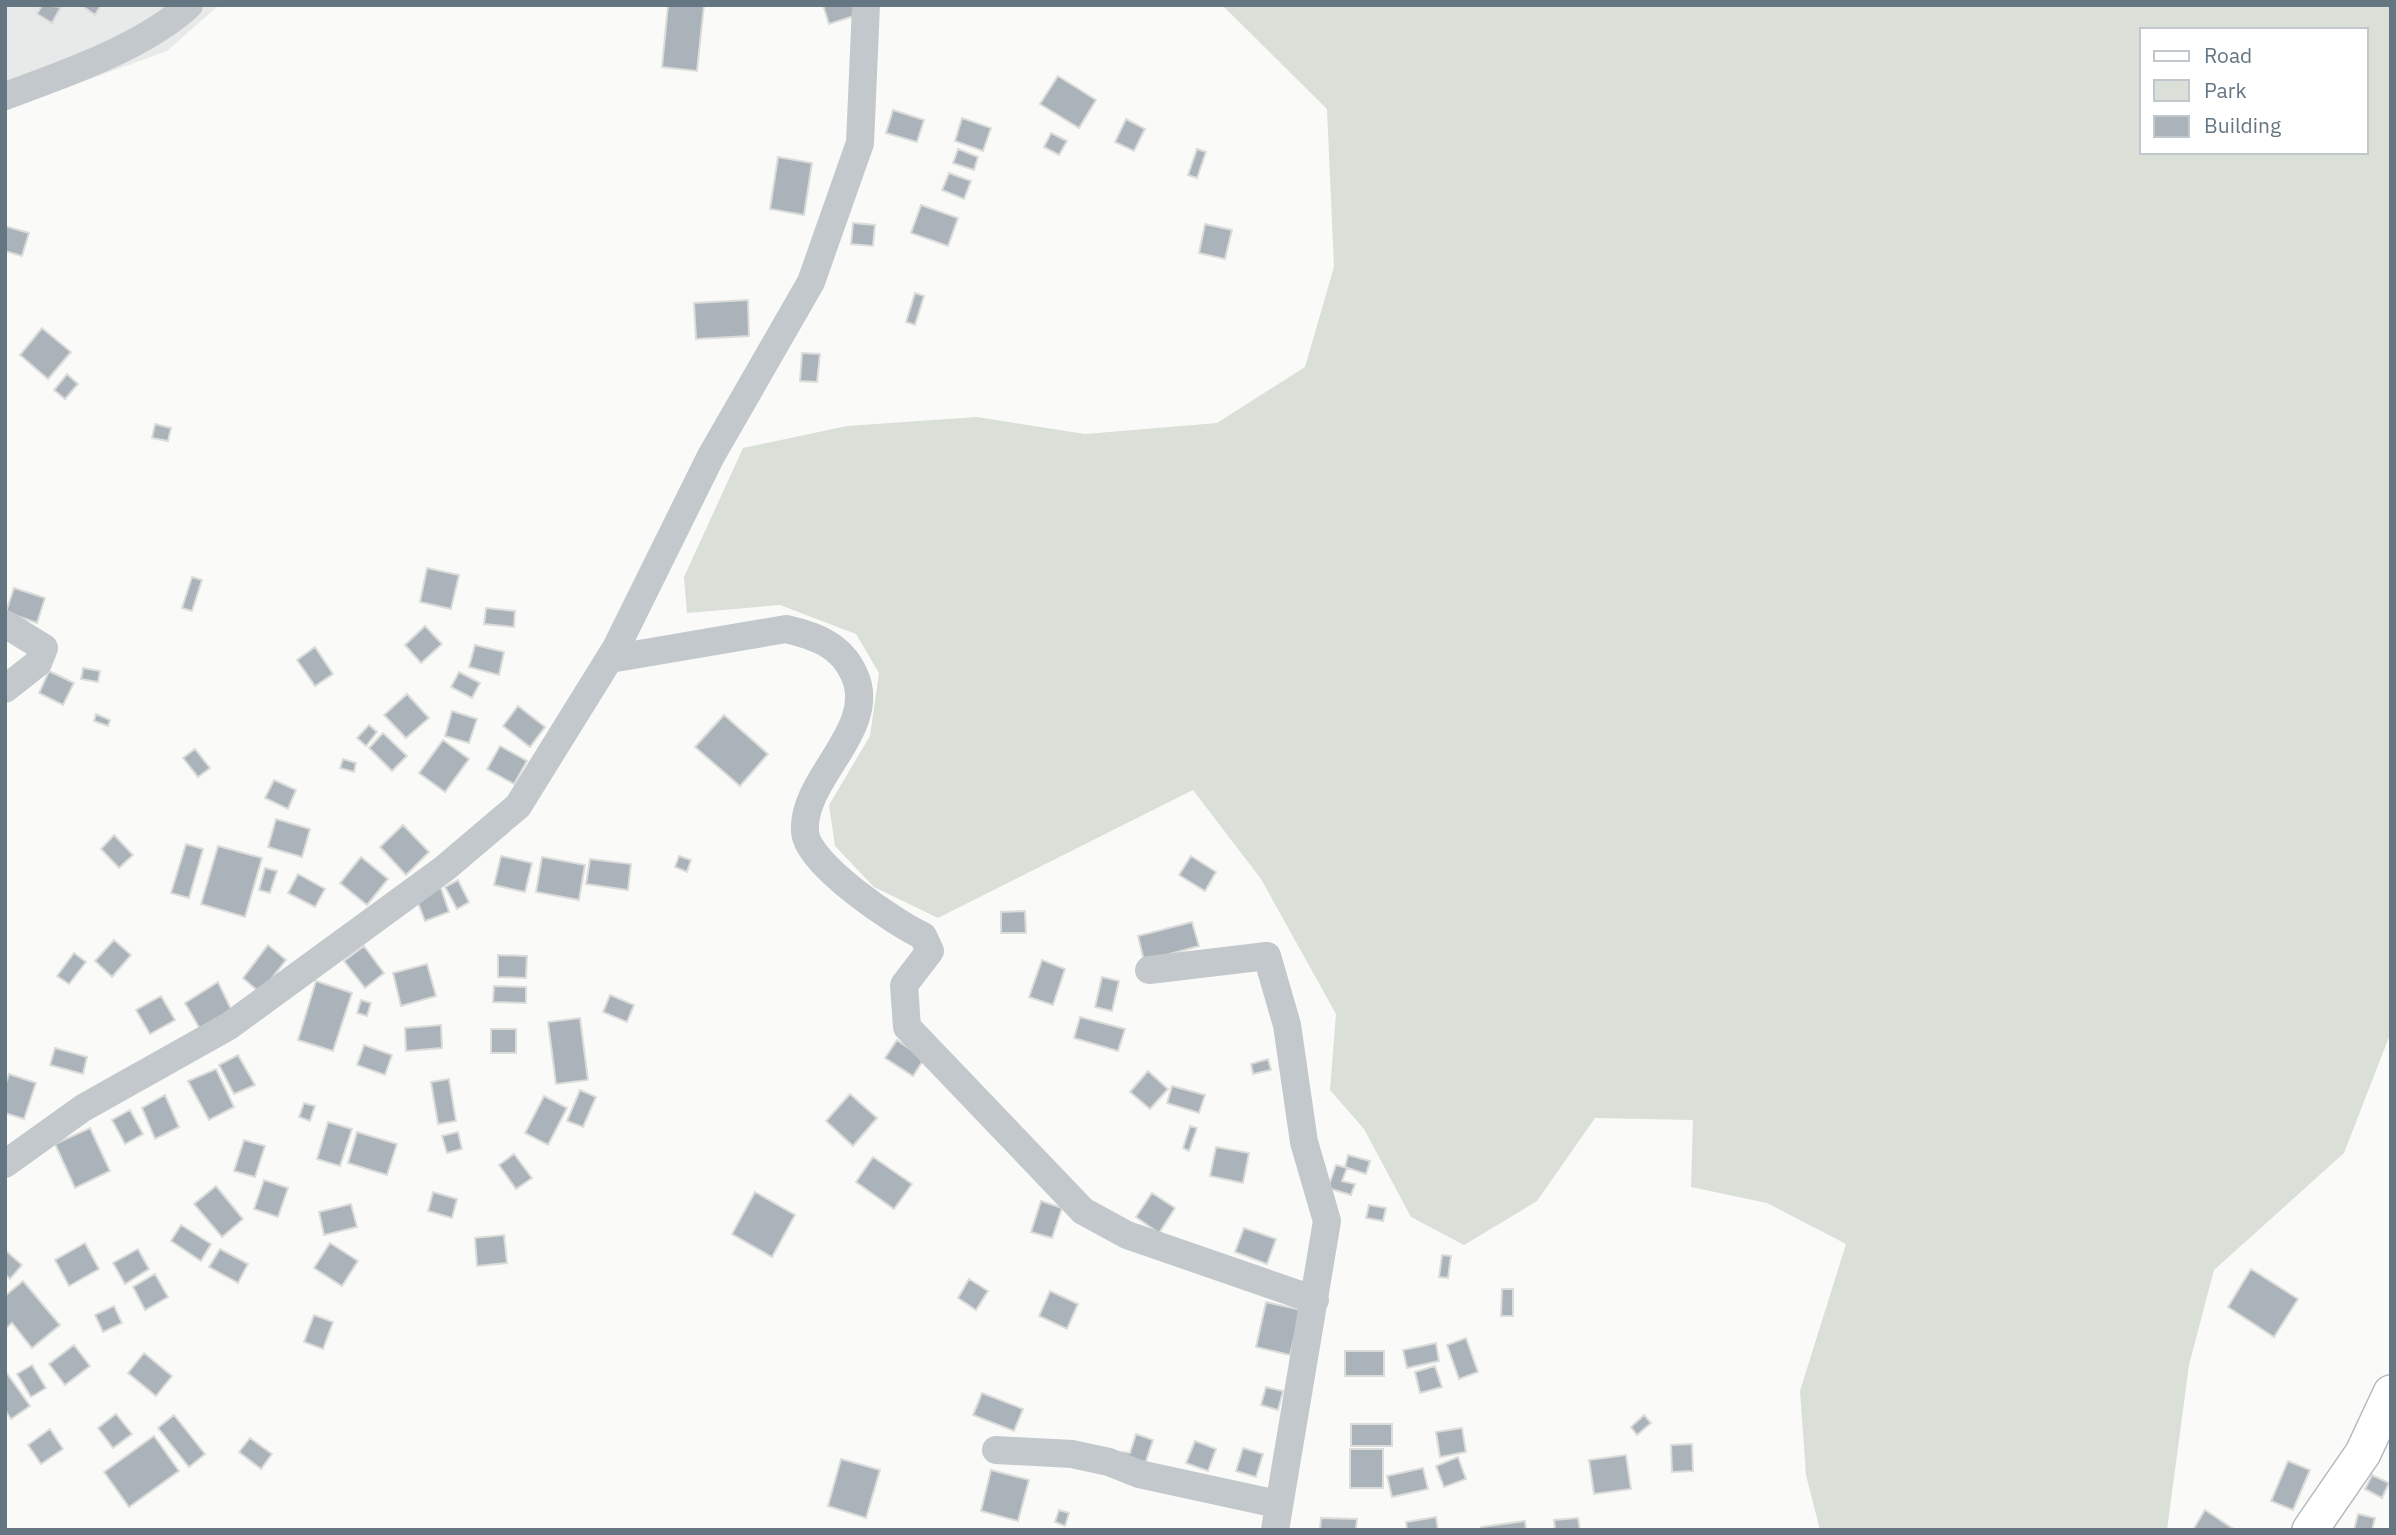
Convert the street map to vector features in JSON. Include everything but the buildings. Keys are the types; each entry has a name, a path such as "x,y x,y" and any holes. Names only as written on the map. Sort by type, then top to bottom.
{"main road":[{"path":"2310,1530 2363,1453 2391,1393"}],"street":[{"path":"5,96 71,71 170,22 188,5"},
{"path":"5,1164 83,1108 229,1026 445,868 518,806 610,659 711,456 811,282 860,143 866,5"},
{"path":"5,624 44,648 38,663 5,688"},
{"path":"610,659 786,629 815,636 846,657 861,688 857,717 811,803 805,833 819,862 903,927 923,936 930,951 904,985 907,1027 1083,1211 1128,1235 1315,1300"},
{"path":"996,1450 1072,1454 1109,1462 1276,1517 1315,1300 1326,1221 1304,1142 1287,1025 1267,956 1149,970"}],"shaded area":[{"path":"5,5 219,5 167,51 5,110"}],"green space":[{"path":"1222,5 2391,5 2391,1032 2344,1153 2214,1270 2189,1365 2167,1530 1820,1530 1806,1475 1800,1391 1846,1244 1767,1203 1691,1187 1693,1120 1595,1118 1537,1201 1464,1245 1411,1217 1364,1129 1330,1090 1336,1014 1261,879 1193,790 938,918 874,887 835,846 829,805 870,736 879,673 856,634 780,605 687,613 684,577 743,448 847,426 977,417 1085,434 1217,423 1305,367 1334,267 1327,109"}]}
